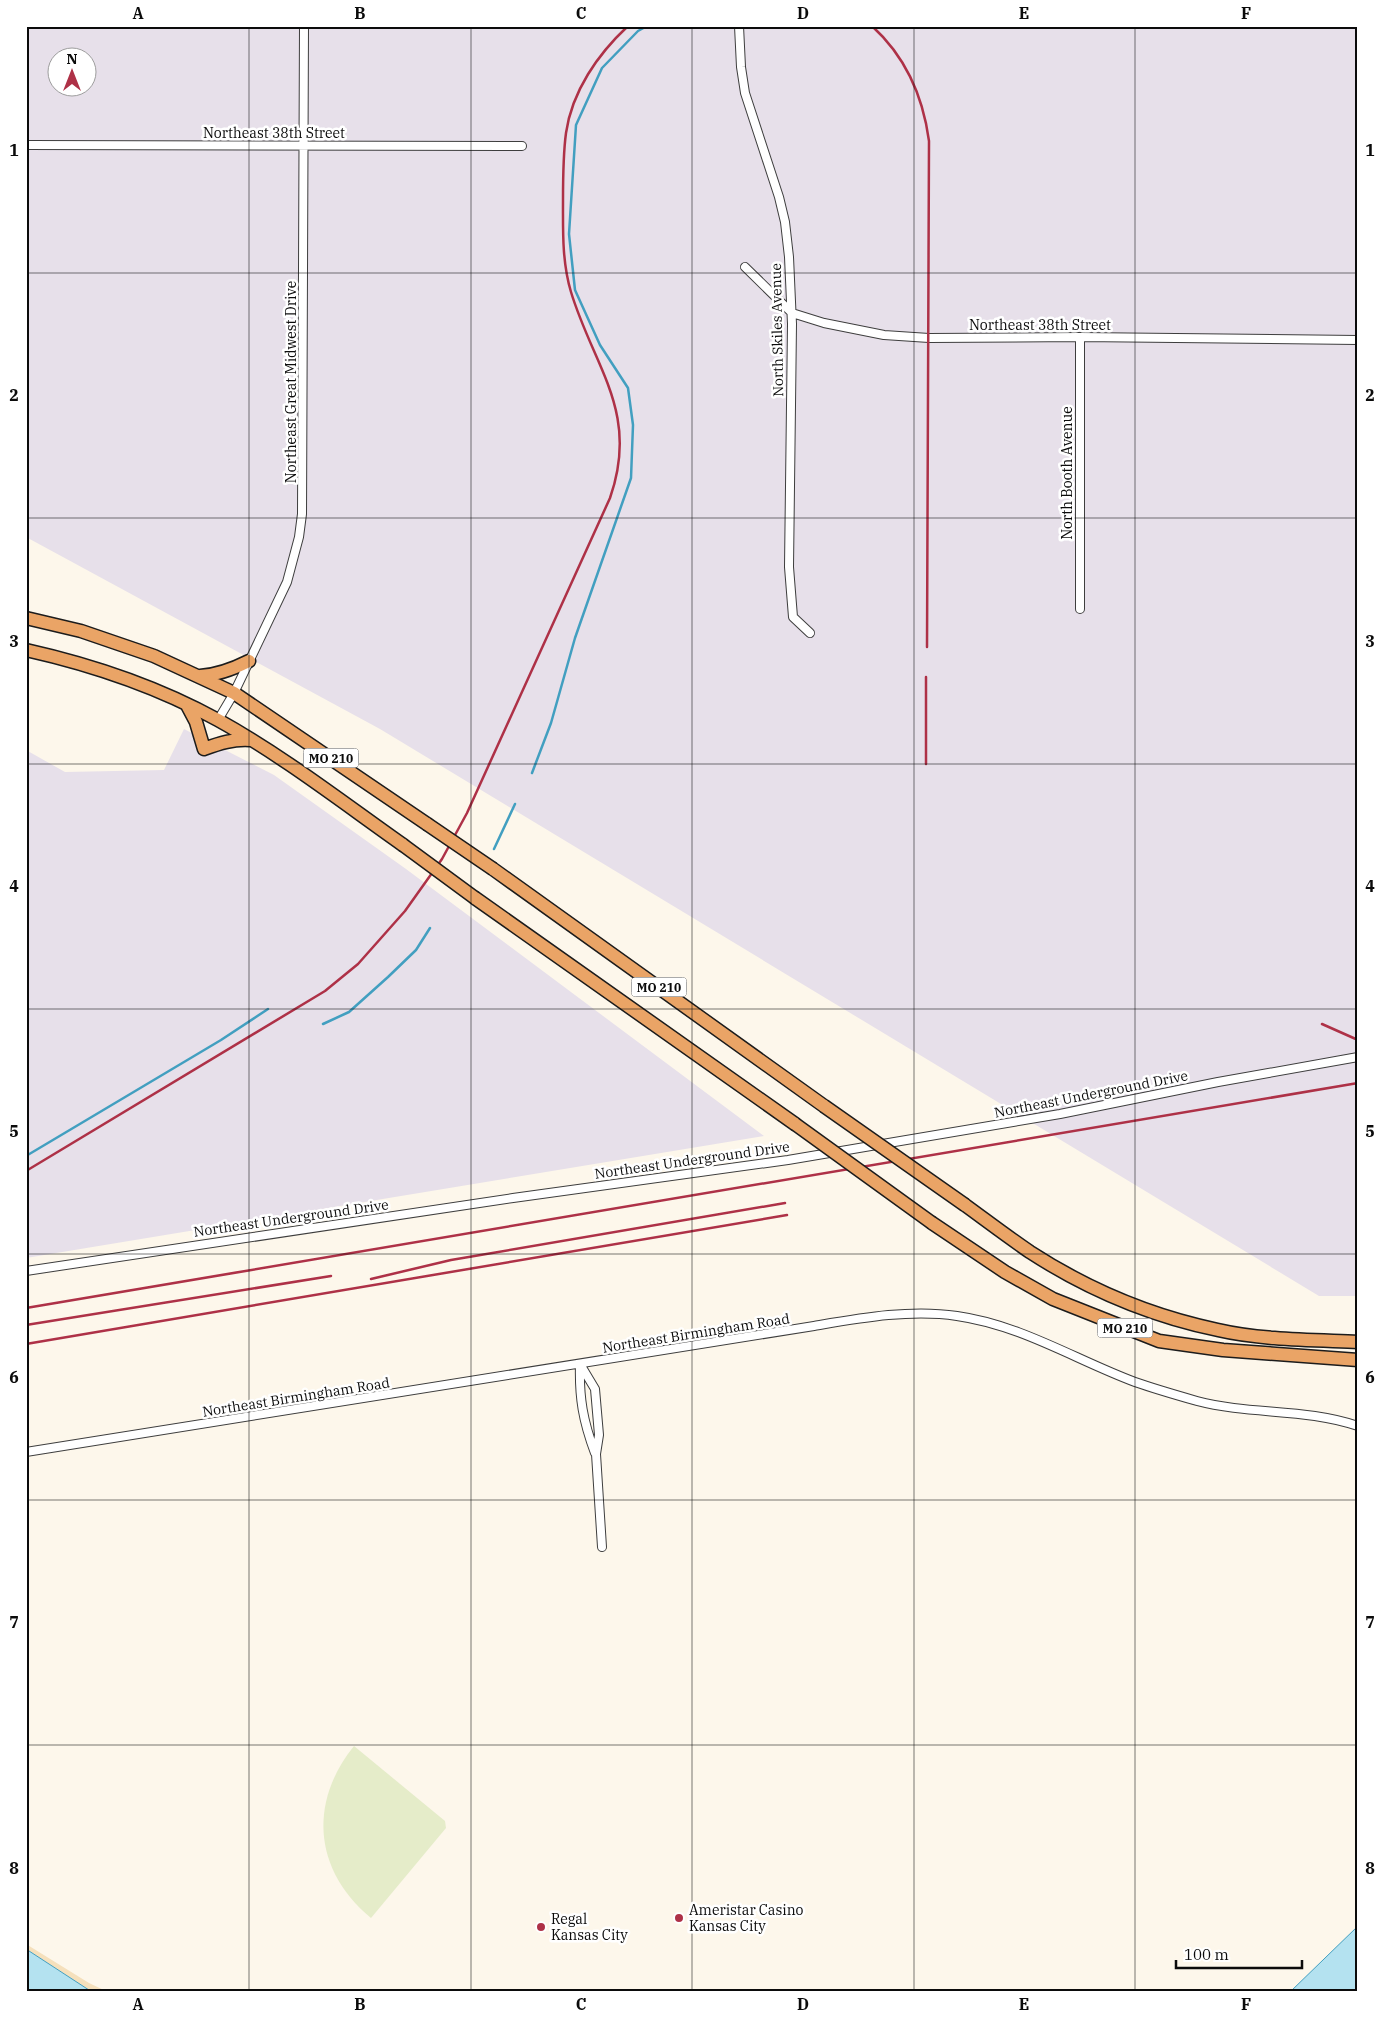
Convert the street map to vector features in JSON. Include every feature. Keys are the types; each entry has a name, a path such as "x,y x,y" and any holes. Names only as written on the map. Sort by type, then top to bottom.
{"highway":[{"name":"MO 210","path":"26,618 66,627 154,656 234,693 493,868 1030,1252 1080,1281 1152,1313 1219,1331 1299,1340 1358,1342"},
{"name":"MO 210","path":"26,650 110,673 187,705 218,720 287,762 932,1223 1005,1272 1053,1299 1159,1341 1223,1350 1358,1360"},
{"path":"200,676 232,670 249,661"},
{"path":"187,705 196,722 204,749 238,739 251,740"}],"street":[{"name":"Northeast Great Midwest Drive","path":"218,720 234,693 287,582 299,537 302,514 304,26"},
{"name":"North Skiles Avenue","path":"739,26 741,67 745,93 785,222 792,313 789,567 793,617 810,633"},
{"name":"Northeast 38th Street","path":"26,144 522,146"},
{"name":"Northeast 38th Street","path":"745,267 792,313 824,323 884,335 929,338 1080,337 1358,340"},
{"name":"North Booth Avenue","path":"1080,337 1080,609"},
{"name":"Northeast Underground Drive","path":"26,1271 788,1160 1060,1114 1218,1082 1358,1057"},
{"name":"Northeast Birmingham Road","path":"26,1452 881,1315 920,1313 958,1316 1029,1336 1134,1381 1198,1401 1244,1410 1314,1416 1358,1426"},
{"path":"580,1364 579,1394 588,1434 596,1454"},
{"path":"580,1364 594,1388 599,1434 596,1454 602,1547"}],"shaded area":[{"path":"26,26 1358,26 1358,1296 1319,1296 380,729 26,537"},
{"path":"184,729 274,775 406,869 764,1136 26,1258 26,750 65,772 164,770"}],"sand":[{"path":"26,1944 89,1983 108,1992 92,1992 26,1949"}],"green space":[{"path":"354,1746 445,1821 446,1828 371,1918 352,1899 338,1879 328,1858 324,1836 324,1813 329,1790 339,1768"}],"water":[{"path":"1358,1926 1358,1992 1290,1992"},
{"path":"26,1949 92,1992 26,1992"}],"waterway":[{"path":"532,773 551,723 575,638 631,478 633,425 628,388 600,345 575,290 569,234 576,125 602,68 638,31 647,26"},
{"path":"494,849 515,804"},
{"path":"323,1024 349,1012 416,950 430,928"},
{"path":"26,1156 221,1040 268,1009"}],"railway":[{"path":"26,1171 325,991 358,964 405,911 442,859 467,813 610,498 618,468 620,440 617,415 610,391 568,281 564,247 563,175 564,150 569,117 580,88 606,49 628,26"},
{"path":"872,26 894,51 911,78 922,108 929,141 927,647"},
{"path":"926,677 926,764"},
{"path":"1322,1024 1358,1040"},
{"path":"26,1308 1358,1083"},
{"path":"371,1279 451,1260 785,1203"},
{"path":"26,1344 787,1215"},
{"path":"26,1325 331,1276"}],"place":[{"name":"Ameristar Casino Kansas City","path":"679,1918"},
{"name":"Regal Kansas City","path":"541,1927"}]}
